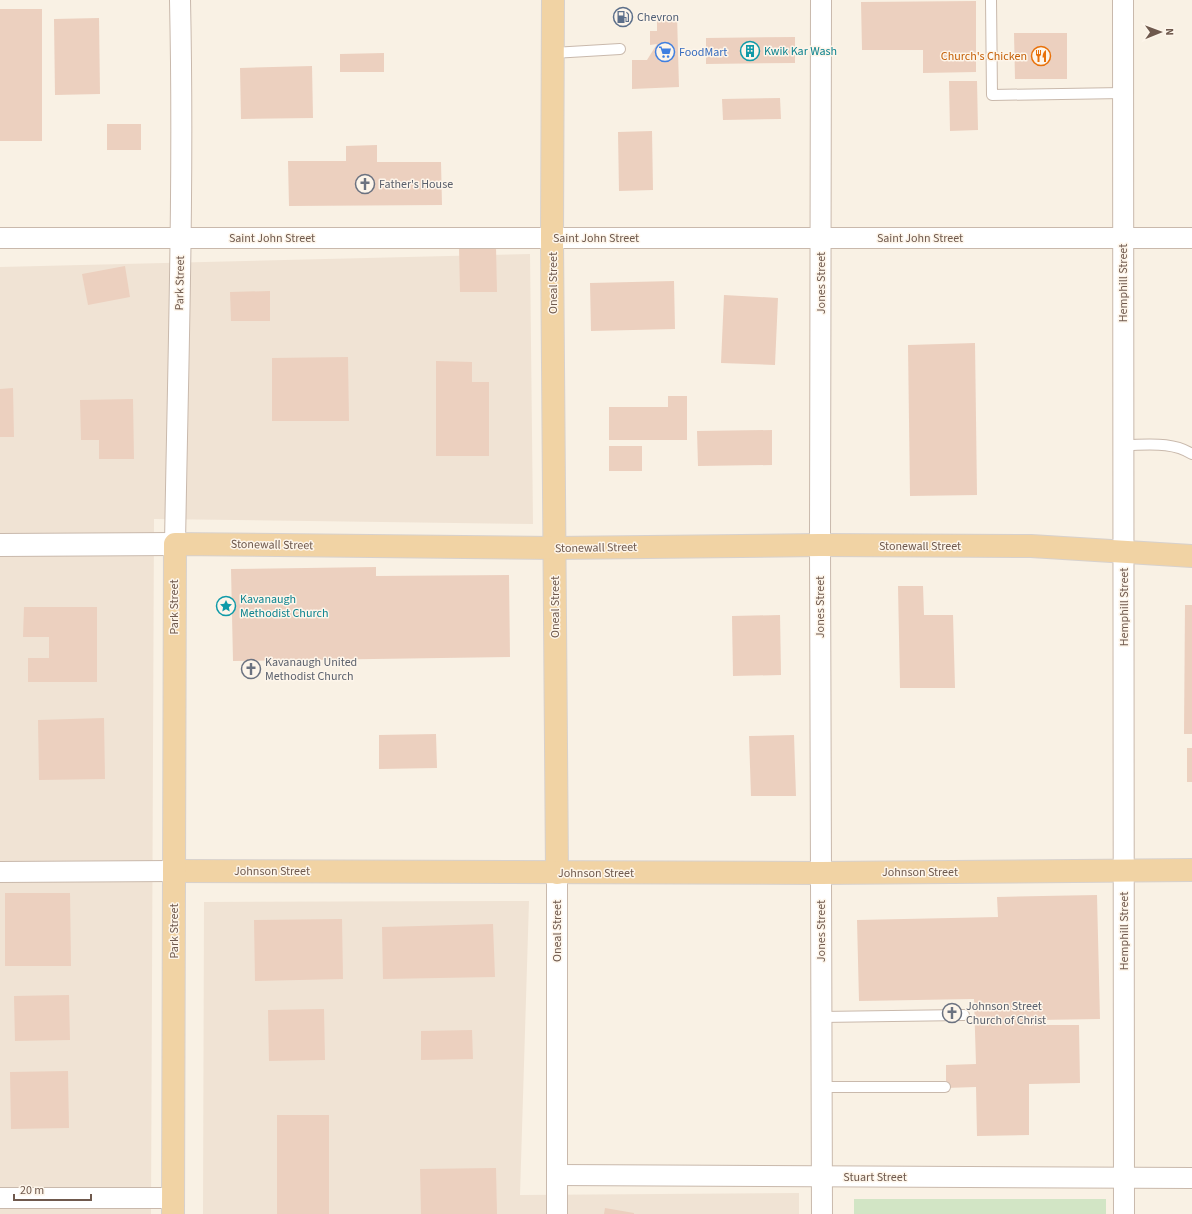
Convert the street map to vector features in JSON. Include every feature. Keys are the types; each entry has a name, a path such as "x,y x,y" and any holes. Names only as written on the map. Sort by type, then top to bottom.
{"main road":[{"name":"Oneal Street","path":"553,0 552,238 556,873"},
{"name":"Stonewall Street","path":"175,544 554,548 820,545 1031,546 1192,556"},
{"name":"Park Street","path":"173,1206 175,544"},
{"name":"Johnson Street","path":"174,871 820,873 1192,870"}],"street":[{"name":"Park Street","path":"175,544 181,238 182,102 180,0"},
{"name":"Jones Street","path":"821,0 820,873 822,1214"},
{"name":"Hemphill Street","path":"1123,0 1124,1214"},
{"name":"Saint John Street","path":"0,238 1192,238"},
{"name":"Stonewall Street","path":"0,545 175,544"},
{"name":"Johnson Street","path":"0,872 174,871"},
{"name":"Oneal Street","path":"556,873 557,1214"},
{"name":"Stuart Street","path":"557,1175 1124,1179 1192,1178"},
{"path":"0,1198 173,1206"}],"lane":[{"path":"991,0 992,94 1123,93"},
{"path":"553,52 620,48"},
{"path":"1124,445 1169,445 1183,448 1192,454"},
{"path":"821,1018 964,1015"},
{"path":"821,1087 945,1087"}],"shaded area":[{"path":"530,254 533,524 154,519 151,1214 0,1214 0,267"},
{"path":"529,901 520,1195 799,1193 799,1214 203,1214 204,902"}],"green space":[{"path":"854,1199 1106,1199 1106,1214 854,1214"}],"building":[{"path":"976,1 976,72 923,73 923,50 862,50 861,2"},
{"path":"0,9 42,9 42,141 0,141"},
{"name":"FoodMart","path":"677,15 679,87 632,89 632,60 647,60 657,44 650,45 650,31 657,31 657,16"},
{"path":"99,18 100,94 55,95 54,19"},
{"name":"Church's Chicken","path":"1014,33 1067,33 1067,79 1015,79"},
{"name":"Kwik Kar Wash","path":"795,37 795,63 706,64 706,38"},
{"path":"384,53 384,72 340,72 340,54"},
{"path":"312,66 313,118 241,119 240,68"},
{"path":"949,81 977,81 978,130 950,131"},
{"path":"780,98 781,119 723,120 722,99"},
{"path":"107,124 141,124 141,150 107,150"},
{"path":"652,131 653,190 619,191 618,132"},
{"name":"Father's House","path":"377,145 377,162 441,162 442,205 289,206 288,161 346,161 346,146"},
{"path":"496,246 497,292 460,292 459,247"},
{"path":"125,266 130,297 88,305 82,274"},
{"path":"674,281 675,329 591,331 590,283"},
{"path":"270,291 270,321 231,321 230,292"},
{"path":"724,295 778,298 775,365 721,363"},
{"path":"975,343 977,495 910,496 908,345"},
{"path":"348,357 349,421 272,421 272,358"},
{"path":"436,361 472,362 472,382 489,382 489,456 436,456"},
{"path":"13,388 14,437 0,437 0,389"},
{"path":"668,396 687,396 687,440 609,440 609,407 668,407"},
{"path":"133,399 134,459 99,459 99,440 81,440 80,400"},
{"path":"772,430 772,465 698,466 697,431"},
{"path":"609,446 642,446 642,471 609,471"},
{"path":"376,567 376,576 509,575 510,657 233,661 231,569"},
{"path":"898,586 923,586 924,615 953,615 955,688 900,688"},
{"path":"1185,605 1192,605 1192,734 1184,734"},
{"path":"24,607 97,607 97,682 28,682 28,658 49,658 49,637 23,637"},
{"path":"780,615 781,675 733,676 732,616"},
{"path":"104,718 105,779 39,780 38,720"},
{"path":"436,734 437,768 379,769 379,735"},
{"path":"794,735 796,796 751,796 749,736"},
{"path":"1187,748 1192,748 1192,782 1187,782"},
{"path":"5,893 70,893 71,966 5,966"},
{"path":"1097,895 1100,1019 1038,1020 1039,1025 1079,1025 1080,1083 1029,1084 1029,1135 977,1136 976,1087 946,1088 946,1065 976,1064 974,999 859,1001 857,920 998,917 997,897"},
{"path":"342,919 343,979 255,981 254,920"},
{"path":"493,924 495,977 383,979 382,927"},
{"path":"69,995 70,1040 15,1041 14,996"},
{"path":"324,1009 325,1060 269,1061 268,1010"},
{"path":"472,1030 473,1059 421,1060 421,1031"},
{"path":"68,1071 69,1128 11,1129 10,1072"},
{"path":"277,1115 329,1115 329,1214 277,1214"},
{"path":"496,1168 497,1214 421,1214 420,1169"},
{"path":"605,1208 634,1213 634,1214 604,1214"}],"place":[{"name":"Chevron","path":"623,17"},
{"name":"Kwik Kar Wash","path":"750,51"},
{"name":"FoodMart","path":"665,52"},
{"name":"Church's Chicken","path":"1041,56"},
{"name":"Father's House","path":"365,184"},
{"name":"Kavanaugh Methodist Church","path":"226,606"},
{"name":"Kavanaugh United Methodist Church","path":"251,669"},
{"name":"Johnson Street Church of Christ","path":"952,1013"}]}
